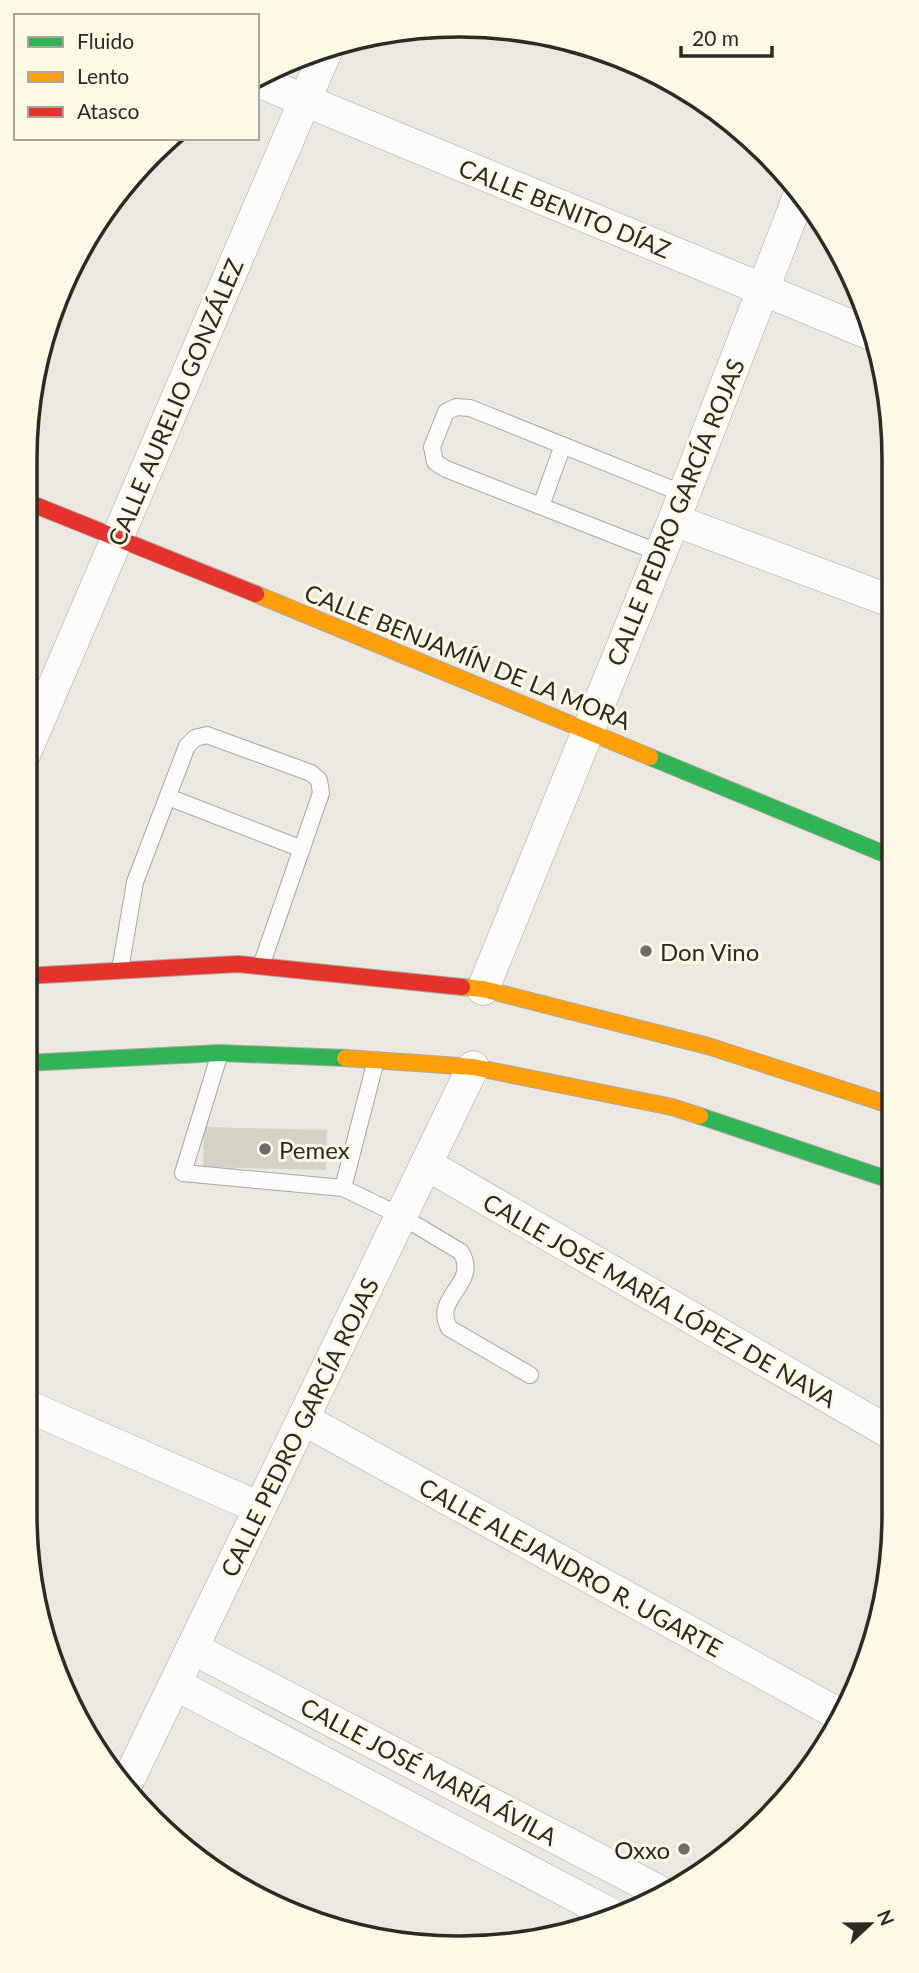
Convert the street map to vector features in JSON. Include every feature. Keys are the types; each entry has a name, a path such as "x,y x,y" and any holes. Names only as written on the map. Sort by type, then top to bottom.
{"main road":[{"name":"CALLE BENJAMÍN DE LA MORA","path":"37,505 882,853"},
{"path":"37,975 238,964 483,989 708,1046 882,1102"},
{"path":"37,1062 220,1053 376,1059 473,1067 672,1107 882,1177"}],"street":[{"name":"CALLE AURELIO GONZÁLEZ","path":"37,715 322,60"},
{"name":"CALLE BENITO DÍAZ","path":"265,84 862,330"},
{"name":"CALLE PEDRO GARCÍA ROJAS","path":"483,989 679,507 796,204"},
{"path":"679,507 882,597"},
{"name":"CALLE PEDRO GARCÍA ROJAS","path":"130,1778 473,1067"},
{"name":"CALLE JOSÉ MARÍA LÓPEZ DE NAVA","path":"426,1164 882,1428"},
{"path":"37,1411 260,1508"},
{"name":"CALLE ALEJANDRO R. UGARTE","path":"303,1419 833,1712"},
{"name":"CALLE JOSÉ MARÍA ÁVILA","path":"192,1648 654,1889"},
{"name":"CALLE JOSÉ MARÍA ÁVILA","path":"175,1684 604,1911"}],"lane":[{"path":"660,553 446,469 435,462 432,447 446,412 456,407 470,408 563,445 679,507"},
{"path":"541,506 563,445"},
{"path":"120,971 135,882 187,746 195,737 207,735 311,773 319,780 321,793 261,966"},
{"path":"168,797 302,849"},
{"path":"220,1053 183,1173 343,1188 401,1216 461,1252 467,1262 467,1272 444,1309 444,1319 449,1328 530,1375"},
{"path":"343,1188 376,1059"}],"building":[{"name":"Pemex","path":"204,1127 327,1130 326,1170 203,1167"}],"traffic: fast":[{"path":"650,757 882,853"},
{"path":"37,1062 220,1053 345,1058"},
{"path":"700,1116 882,1177"}],"traffic: slow":[{"path":"256,594 650,757"},
{"path":"462,987 483,989 708,1046 882,1102"},
{"path":"345,1058 473,1067 672,1107 700,1116"}],"traffic: jam":[{"path":"37,506 256,594"},
{"path":"37,975 238,964 462,987"}],"place":[{"name":"Don Vino","path":"646,951"},
{"name":"Pemex","path":"265,1149"},
{"name":"Oxxo","path":"684,1849"}]}
